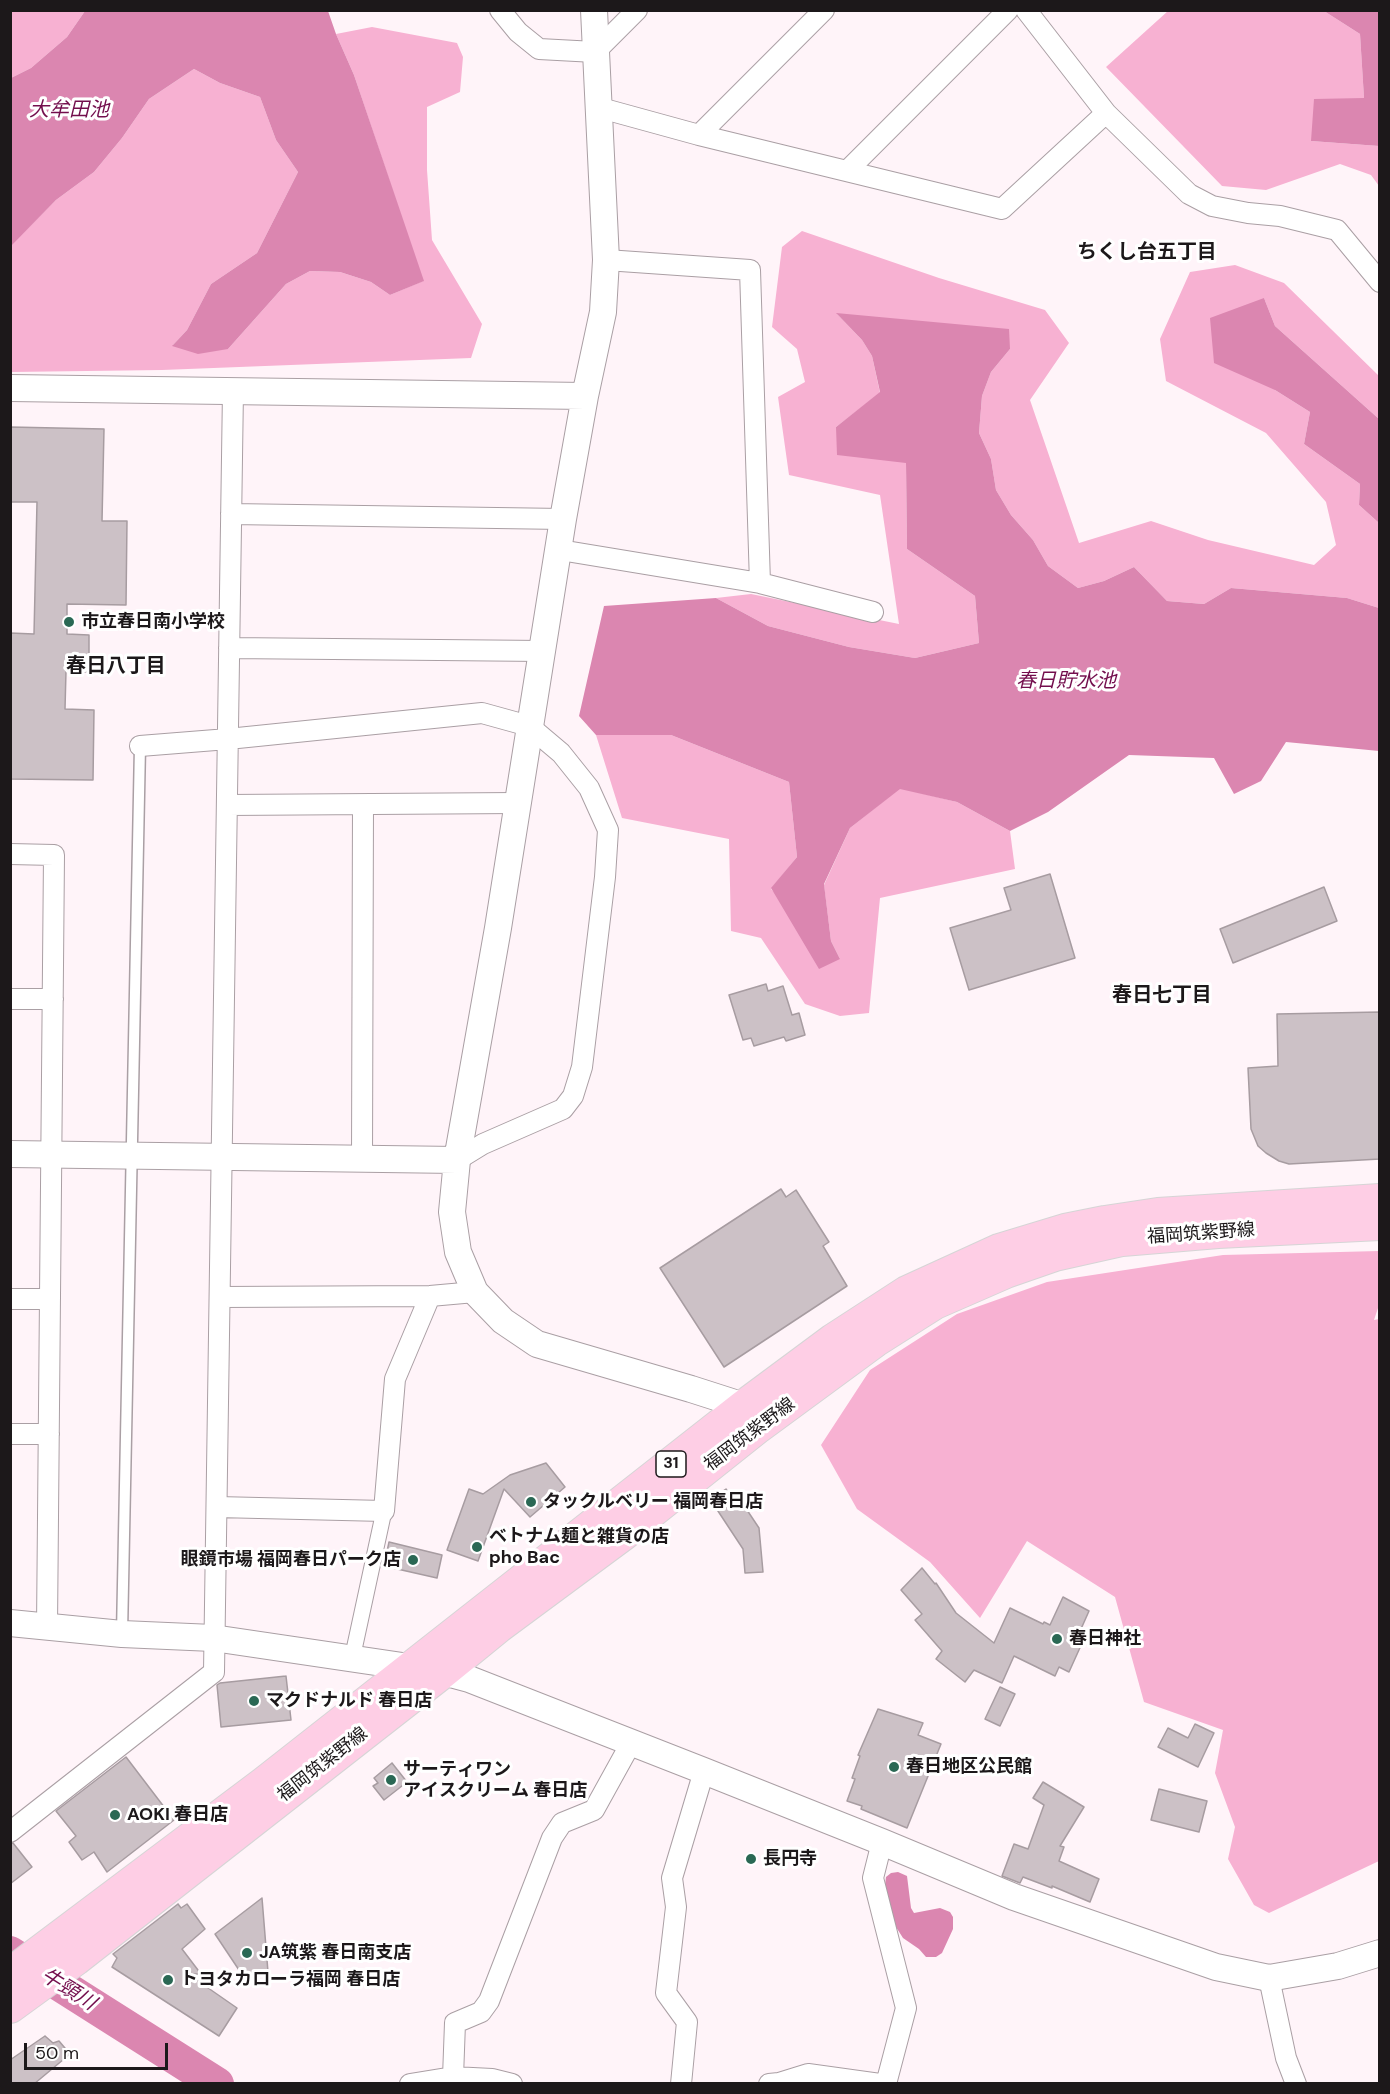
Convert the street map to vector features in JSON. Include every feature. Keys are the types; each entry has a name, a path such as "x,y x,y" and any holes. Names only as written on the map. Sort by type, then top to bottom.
{"main road":[{"name":"福岡筑紫野線","path":"10,2007 66,1949 264,1783 744,1406 833,1340 907,1292 999,1250 1065,1230 1158,1214 1380,1200"},
{"name":"福岡筑紫野線","path":"10,1974 66,1949 443,1672 498,1627 625,1533 758,1427 875,1341 935,1303 1006,1272 1055,1255 1122,1240 1218,1232 1380,1224"}],"street":[{"path":"500,10 518,32 539,49 596,52 637,10"},
{"path":"594,10 606,260 603,312 585,396 529,726 498,928 457,1160 452,1212 458,1252 475,1292 503,1321 537,1344 744,1406"},
{"path":"699,135 824,10"},
{"path":"847,171 1008,10"},
{"path":"1026,10 1106,113 1189,194 1212,206 1280,216 1337,230 1380,282"},
{"path":"597,107 699,135 1002,209 1106,113"},
{"path":"606,260 750,270 760,583"},
{"path":"10,388 585,396"},
{"path":"10,1832 214,1672 233,390"},
{"path":"231,514 564,519"},
{"path":"560,550 760,583 873,612"},
{"path":"229,648 543,651"},
{"path":"10,1154 457,1160 483,1144 563,1109 573,1096 582,1067 605,877 608,830 589,788 561,753 529,726 482,713 140,746"},
{"path":"227,805 517,803"},
{"path":"362,1158 363,805"},
{"path":"10,854 54,855 47,1627"},
{"path":"10,999 53,999"},
{"path":"220,1296 430,1296 475,1292"},
{"path":"352,1659 384,1511 395,1379 430,1296"},
{"path":"10,1299 50,1299"},
{"path":"10,1434 49,1434"},
{"path":"217,1507 384,1511"},
{"path":"10,1623 122,1634 213,1638 443,1672 469,1679 704,1771 1014,1897 1215,1967 1269,1978 1338,1966 1380,1953"},
{"path":"453,2077 455,2023 482,2012 489,2001 552,1838 562,1823 594,1810 631,1743"},
{"path":"681,2084 687,2022 666,1993 676,1907 672,1878 704,1771"},
{"path":"882,1842 873,1878 906,2008 886,2084"},
{"path":"1269,1978 1286,2058 1296,2084"},
{"path":"769,2084 808,2074 880,2084"},
{"path":"410,2084 453,2077 492,2079 512,2084"}],"lane":[{"path":"122,1634 140,746"}],"shaded area":[{"path":"10,11 85,11 67,37 31,68 11,78"},
{"path":"1168,11 1324,11 1360,34 1364,98 1311,141 1379,146 1379,186 1371,175 1340,164 1266,190 1222,186 1106,67"},
{"path":"372,27 457,43 463,57 460,92 427,107 427,170 432,240 482,324 471,358 162,370 11,372 10,246 56,200 94,172 122,138 149,99 194,69 220,83 260,97 276,140 298,172 257,253 211,284 187,330 173,345 228,349 286,284 310,271 340,272 371,282 390,295 423,281 354,75 336,34"},
{"path":"802,231 939,278 1045,310 1069,343 1030,400 1079,543 1151,521 1208,540 1314,565 1336,545 1326,502 1266,433 1166,381 1160,339 1190,272 1235,265 1284,283 1379,376 1379,419 1275,326 1264,298 1275,390 1310,412 1304,444 1360,484 1359,505 1379,523 1379,608 1347,598 1231,588 1204,604 1167,601 1134,567 1104,581 1078,588 1048,566 1033,540 1011,515 996,490 991,459 979,433 982,396 991,372 1010,349 837,314 862,340 872,356 880,393 836,427 906,462 907,549 975,596 979,643 915,658 849,647 768,626 716,598 751,594 899,624 880,495 789,475 778,397 805,382 797,349 772,327 782,247"},
{"path":"596,735 671,735 789,782 797,857 771,889 840,959 831,941 824,885 850,828 900,788 957,802 1010,831 1015,869 880,898 869,1013 840,1016 805,1004 761,938 731,931 729,839 622,818"},
{"path":"1379,1251 1379,1305 1374,1320 1379,1319 1379,1861 1269,1913 1254,1905 1228,1859 1235,1827 1215,1773 1223,1730 1144,1702 1115,1597 1027,1541 980,1618 930,1562 857,1509 821,1445 870,1370 957,1314 1047,1282 1223,1255"}],"water":[{"name":"大牟田池","path":"85,11 328,11 354,75 424,281 390,295 371,282 340,272 310,271 286,284 228,349 198,354 172,346 187,330 211,284 257,253 298,172 276,140 260,97 220,83 194,69 149,99 122,138 94,172 56,200 11,246 11,78 31,68 67,37"},
{"path":"1324,11 1379,11 1379,146 1311,141 1314,99 1364,98 1360,34"},
{"path":"1264,298 1275,326 1379,419 1379,523 1359,505 1360,484 1304,444 1310,412 1275,390 1214,363 1210,318"},
{"name":"春日貯水池","path":"836,313 1009,329 1010,349 991,372 982,396 979,433 991,459 996,490 1011,515 1033,540 1048,566 1078,588 1104,581 1134,567 1167,601 1204,604 1231,588 1347,598 1379,608 1379,751 1286,742 1261,781 1234,794 1214,758 1129,755 1048,812 1010,831 957,802 900,789 850,828 824,884 831,941 840,959 819,969 771,888 797,857 789,782 671,735 596,735 579,716 604,606 716,598 768,626 849,647 915,658 979,643 975,596 907,549 906,463 837,455 836,427 880,392 872,356 862,340"},
{"path":"898,1872 907,1876 911,1908 914,1913 940,1908 950,1912 953,1917 953,1929 942,1953 936,1957 926,1957 903,1938 896,1927 885,1885 886,1877"}],"building":[{"path":"10,427 104,429 102,521 127,521 126,605 67,604 67,634 89,635 89,672 66,671 65,709 94,710 93,780 10,779 10,633 34,634 37,502 10,502"},
{"path":"1050,874 1075,958 969,990 950,928 1011,910 1004,888"},
{"path":"1324,887 1337,921 1233,963 1220,929"},
{"path":"766,984 768,991 783,986 792,1015 799,1013 805,1035 786,1041 784,1037 754,1046 751,1038 743,1040 729,995"},
{"path":"1380,1012 1380,1159 1289,1164 1266,1153 1258,1146 1251,1129 1248,1068 1278,1066 1277,1014"},
{"path":"781,1189 786,1197 796,1190 829,1242 823,1246 847,1286 724,1367 660,1268"},
{"path":"546,1463 565,1487 530,1517 504,1489 478,1561 447,1550 469,1489 483,1494 510,1475"},
{"path":"726,1489 732,1498 737,1495 759,1528 763,1572 745,1573 743,1549 716,1508 720,1506 714,1497"},
{"name":"眼鏡市場 福岡春日パーク店","path":"389,1542 442,1555 437,1578 384,1566"},
{"path":"922,1568 936,1583 956,1613 994,1643 1010,1608 1043,1624 1044,1622 1050,1625 1063,1597 1089,1611 1077,1638 1083,1641 1069,1672 1059,1667 1055,1676 1014,1656 1002,1683 974,1670 965,1682 936,1659 942,1651 915,1620 922,1614 901,1590"},
{"name":"マクドナルド 春日店","path":"286,1676 291,1720 221,1727 217,1685"},
{"path":"1000,1687 1015,1694 1000,1726 985,1719"},
{"name":"春日地区公民館","path":"878,1709 923,1723 918,1735 941,1744 907,1828 847,1801 855,1779 852,1778 860,1756 858,1755"},
{"path":"1195,1724 1214,1733 1198,1767 1158,1747 1168,1728 1188,1738"},
{"name":"AOKI 春日店","path":"126,1757 174,1820 107,1872 94,1852 82,1860 69,1842 76,1836 56,1811"},
{"name":"サーティワン アイスクリーム 春日店","path":"392,1763 407,1782 384,1800 373,1786 378,1783 374,1778"},
{"path":"1043,1782 1084,1807 1060,1846 1064,1847 1059,1861 1099,1879 1090,1902 1023,1877 1020,1883 1002,1876 1014,1844 1028,1849 1044,1805 1033,1798"},
{"path":"1159,1789 1207,1801 1199,1832 1151,1820"},
{"path":"13,1843 32,1867 10,1884 10,1844"},
{"name":"JA筑紫 春日南支店","path":"262,1898 268,1972 241,1973 215,1934"},
{"name":"トヨタカローラ福岡 春日店","path":"178,1904 181,1908 187,1904 205,1929 182,1949 201,1974 188,1974 237,2008 219,2036 112,1967 117,1958 113,1954"},
{"path":"45,2036 53,2043 59,2041 70,2054 34,2084 10,2084 10,2060"}],"waterway":[{"name":"牛頸川","path":"10,1953 217,2084"}],"place":[{"name":"市立春日南小学校","path":"69,622"},
{"name":"タックルベリー 福岡春日店","path":"531,1502"},
{"name":"ベトナム麺と雑貨の店 pho Bac","path":"477,1547"},
{"name":"眼鏡市場 福岡春日パーク店","path":"413,1560"},
{"name":"春日神社","path":"1057,1639"},
{"name":"マクドナルド 春日店","path":"254,1701"},
{"name":"春日地区公民館","path":"894,1767"},
{"name":"サーティワン アイスクリーム 春日店","path":"391,1780"},
{"name":"AOKI 春日店","path":"115,1815"},
{"name":"長円寺","path":"751,1859"},
{"name":"JA筑紫 春日南支店","path":"247,1953"},
{"name":"トヨタカローラ福岡 春日店","path":"168,1980"}],"district":[{"name":"ちくし台五丁目","path":"1147,253"},
{"name":"春日八丁目","path":"116,667"},
{"name":"春日七丁目","path":"1162,996"}]}
